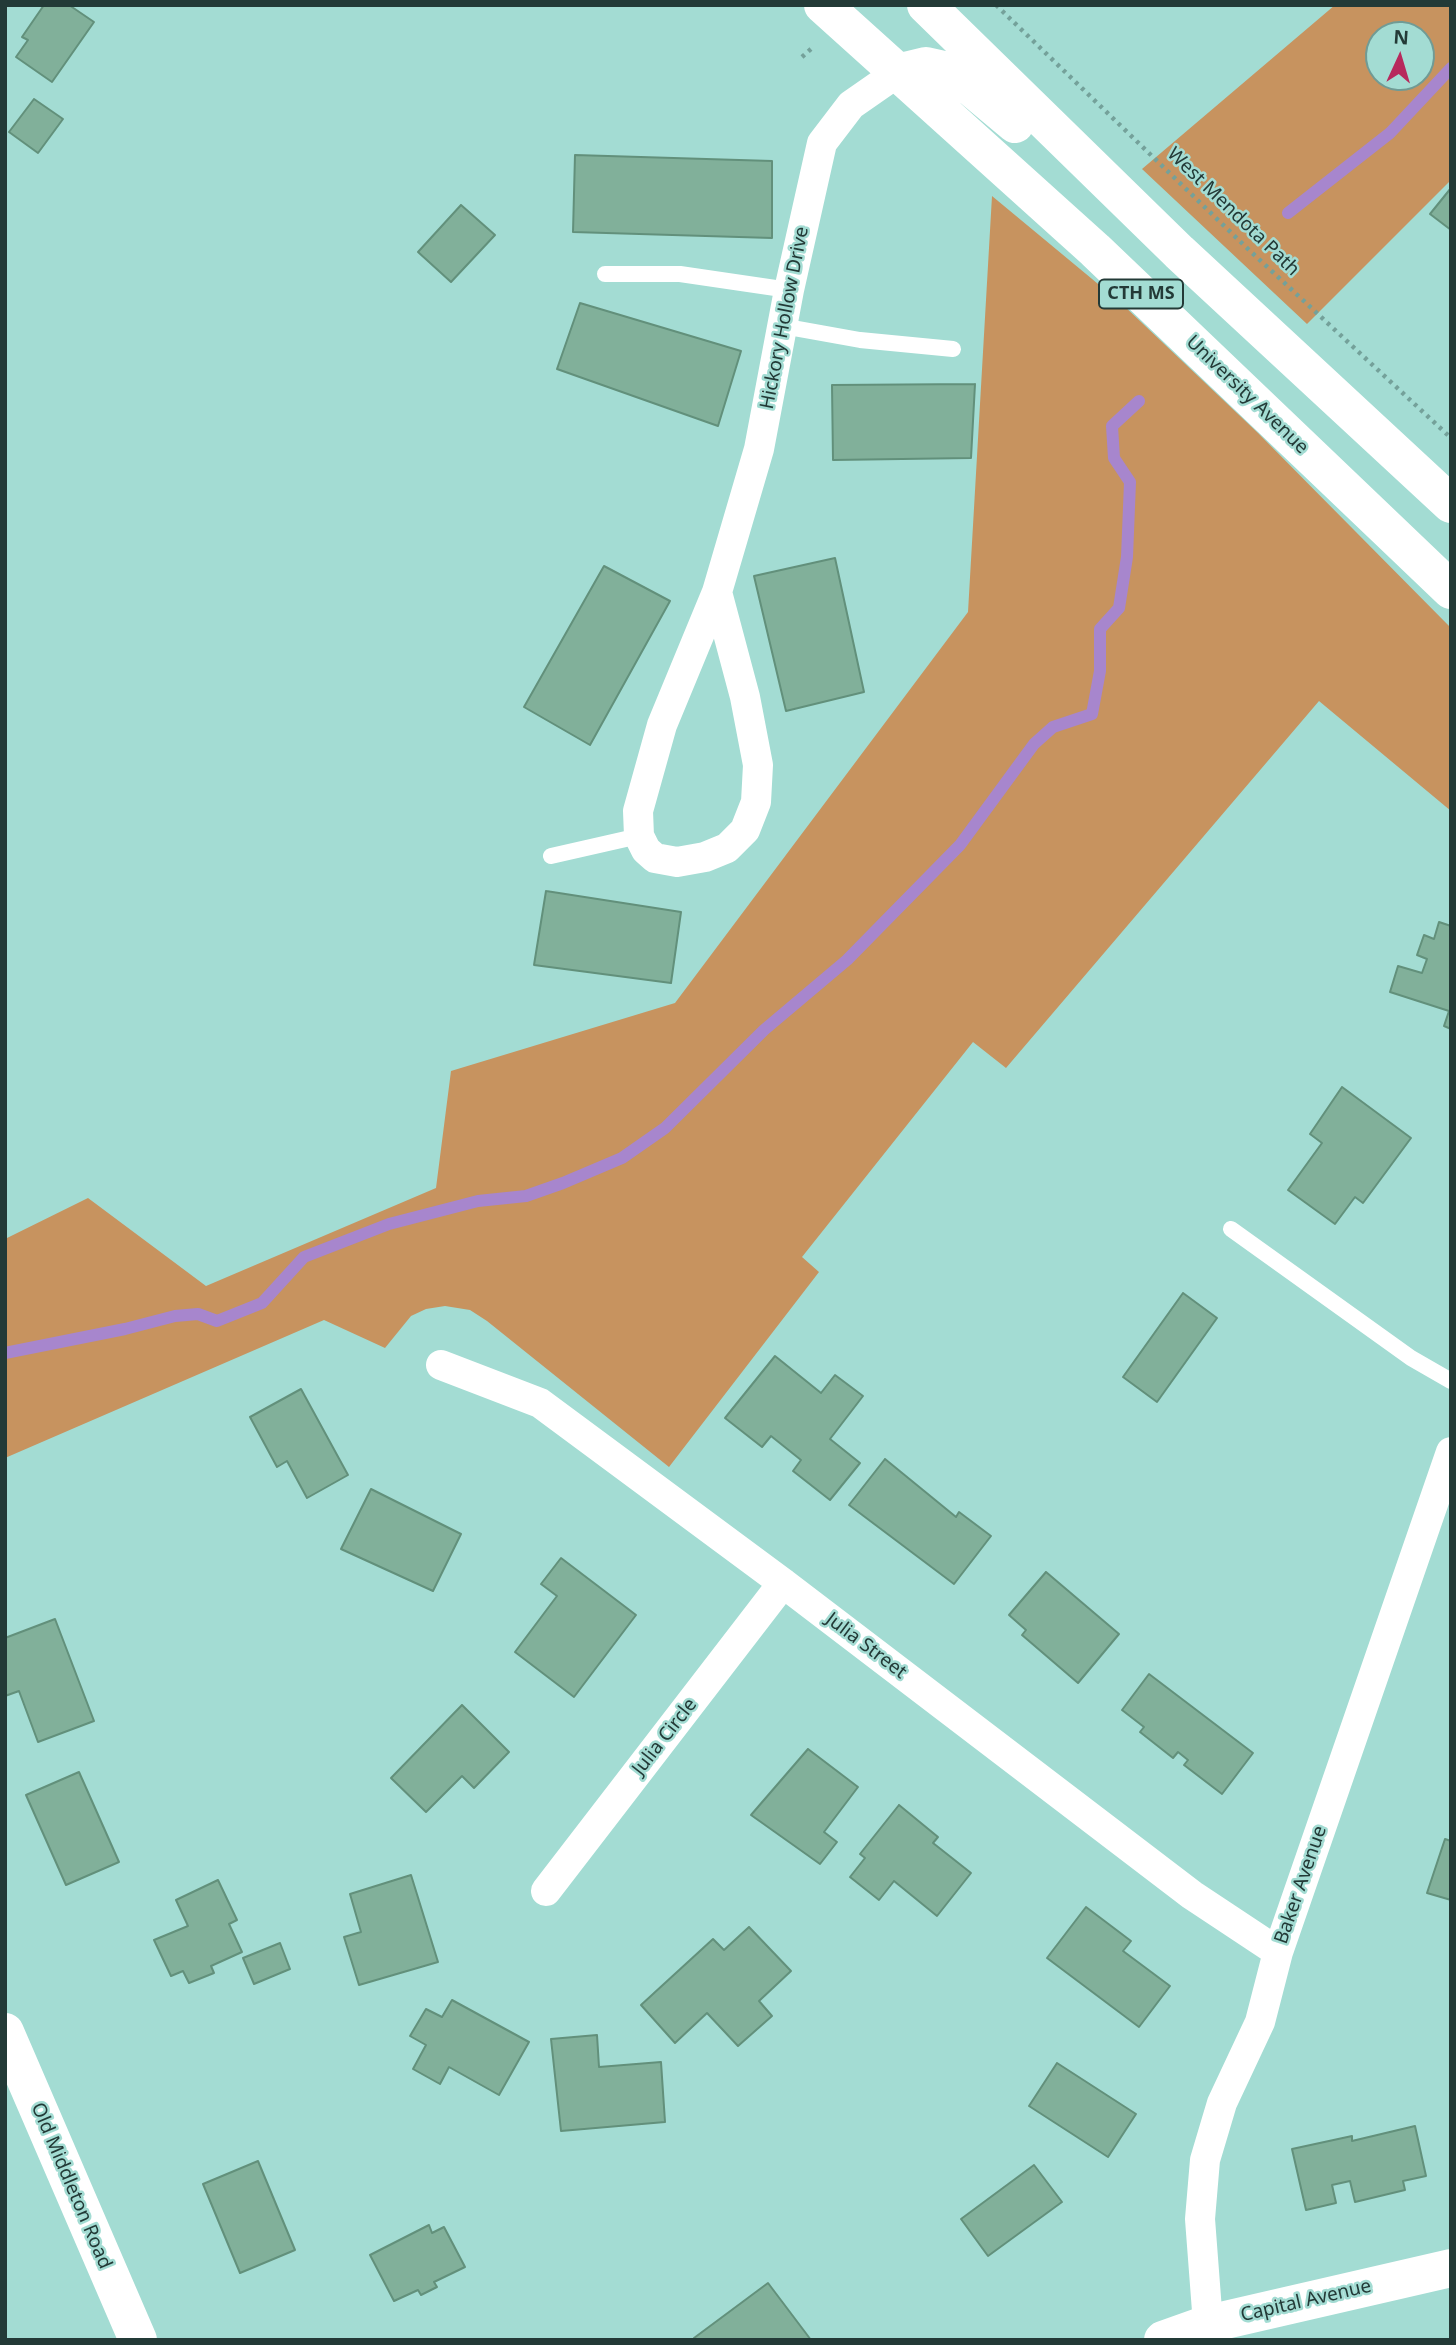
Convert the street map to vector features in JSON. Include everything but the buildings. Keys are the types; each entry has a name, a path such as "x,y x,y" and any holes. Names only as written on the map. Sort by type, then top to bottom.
{"main road":[{"name":"University Avenue","path":"823,5 1095,250 1451,590"},
{"name":"CTH MS","path":"926,5 1179,252 1451,504"},
{"path":"897,73 926,66 944,70 972,88 1054,157 1179,252"},
{"name":"Old Middleton Road","path":"5,2032 138,2340"},
{"name":"Capital Avenue","path":"1163,2340 1208,2324 1451,2268"}],"street":[{"name":"Hickory Hollow Drive","path":"639,836 638,811 662,725 717,592 759,449 789,290 822,143 851,105 897,73"},
{"path":"639,836 646,850 655,858 677,862 705,857 727,848 745,830 756,802 755,751 745,697 717,592"},
{"name":"Julia Street","path":"441,1365 540,1403 783,1583 1192,1895 1278,1952"},
{"name":"Baker Avenue","path":"1208,2324 1200,2220 1205,2160 1222,2103 1260,2022 1278,1952 1451,1452"},
{"name":"Julia Circle","path":"546,1891 783,1583"}],"lane":[{"path":"605,274 680,274 789,290"},
{"path":"782,326 860,340 953,349"},
{"path":"551,856 639,836"},
{"path":"1231,1229 1411,1358 1451,1381"}],"path":[{"name":"West Mendota Path","path":"996,5 1248,249 1451,438"}],"shaded area":[{"path":"1335,5 1451,5 1451,180 1307,324 1142,169"},
{"path":"992,196 1121,303 1258,433 1451,628 1451,811 1319,701 1006,1068 973,1042 802,1257 819,1272 669,1467 487,1321 470,1310 445,1306 426,1309 411,1316 385,1348 324,1320 5,1458 5,1239 88,1198 206,1286 436,1188 451,1071 675,1003 968,612"}],"waterway":[{"path":"1288,213 1390,133 1451,68"},
{"path":"5,1353 175,1316 198,1314 217,1321 262,1303 304,1257 389,1224 478,1201 526,1196 563,1183 622,1158 665,1128 764,1030 847,960 960,845 1034,744 1053,727 1092,714 1100,671 1100,629 1119,608 1127,557 1130,482 1114,458 1112,426 1139,401"}]}
